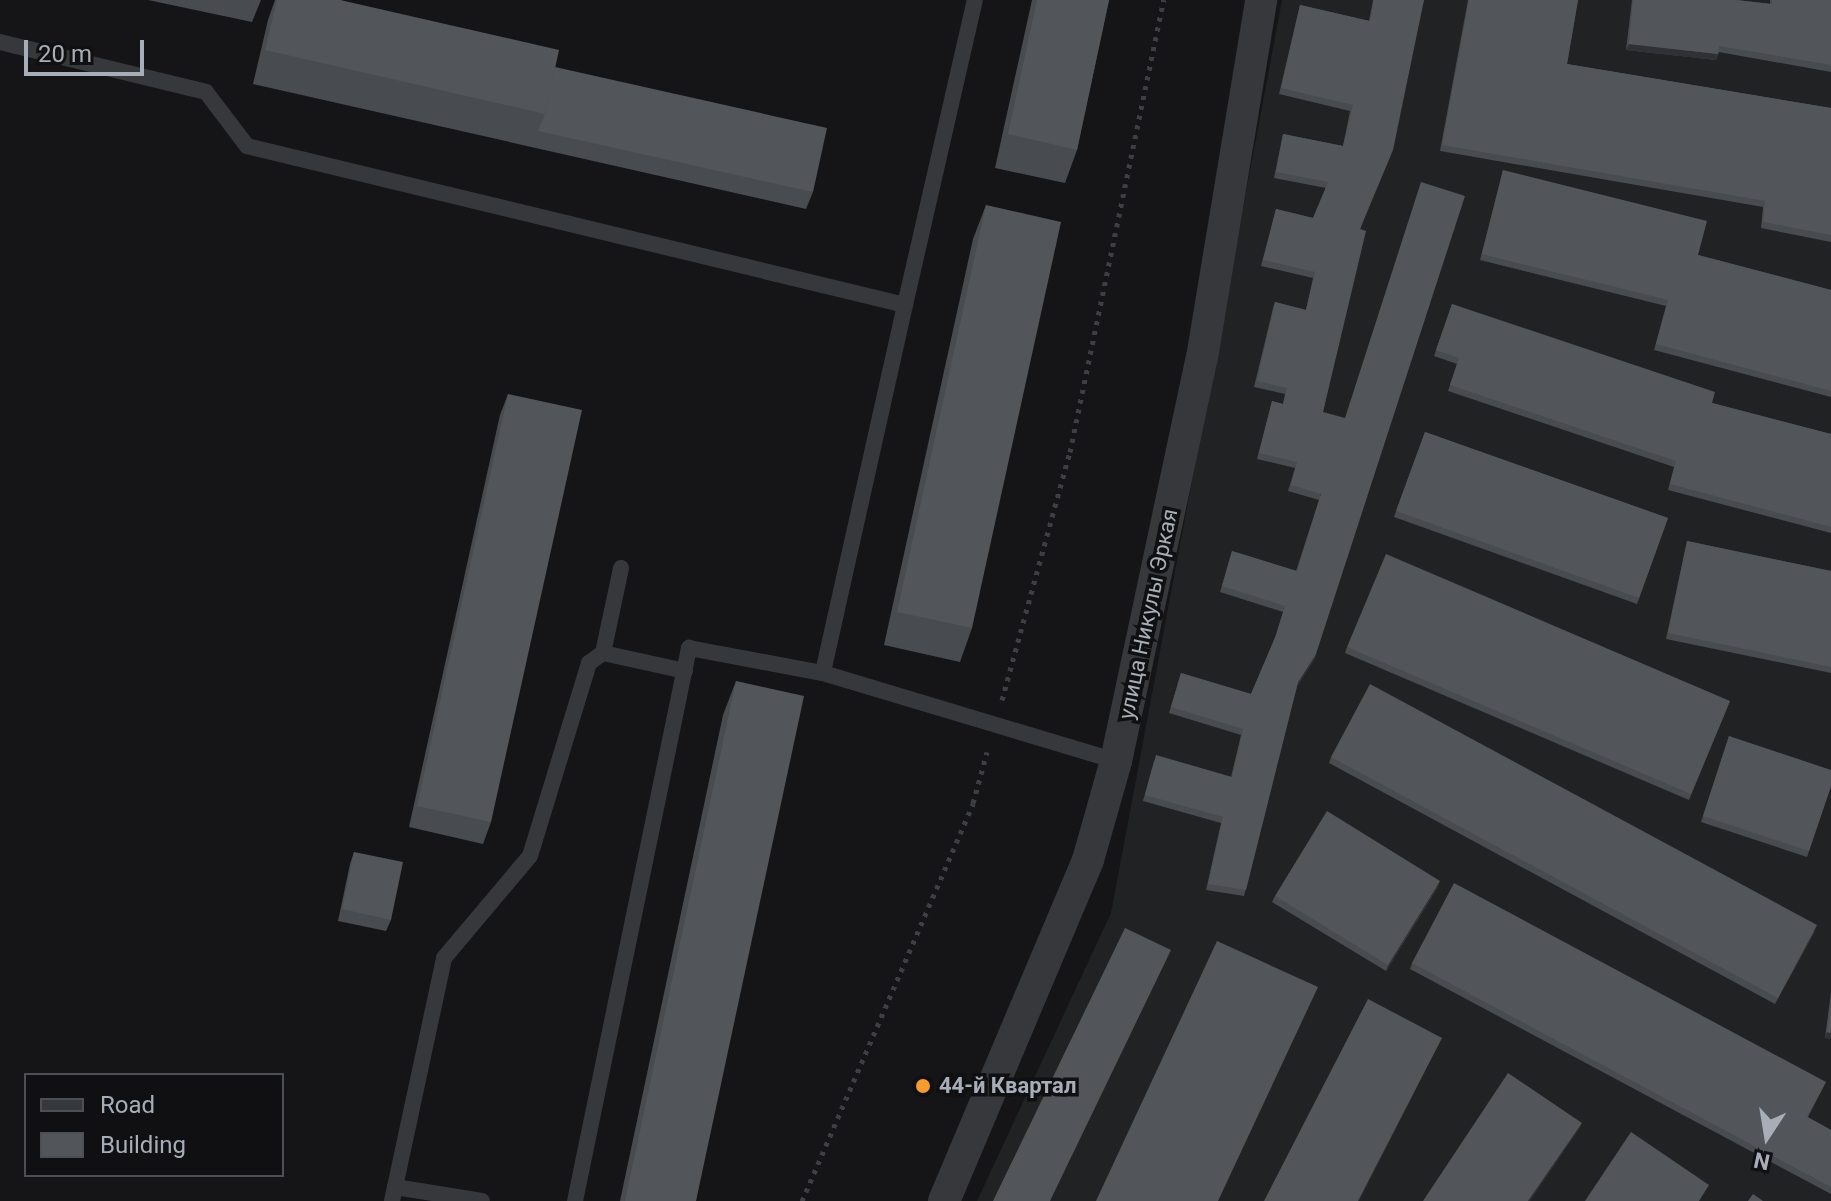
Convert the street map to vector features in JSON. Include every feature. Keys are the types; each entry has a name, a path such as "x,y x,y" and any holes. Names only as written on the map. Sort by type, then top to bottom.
{"street":[{"name":"улица Никулы Эркая","path":"944,1201 1088,860 1116,761 1202,358 1261,0"}],"lane":[{"path":"823,673 975,0"},
{"path":"0,42 206,92 247,146 905,305"},
{"path":"482,1201 393,1194 444,958 530,856 572,707 589,663 603,653 621,568"},
{"path":"575,1201 689,648 823,673 1116,761"},
{"path":"603,653 685,671"}],"path":[{"path":"802,1201 973,803 1070,452 1164,0"}],"shaded area":[{"path":"1282,0 1831,0 1831,1201 977,1201 1111,913"}],"building":[{"path":"277,0 340,0 559,50 545,114 265,50"},
{"path":"1037,0 1109,0 1077,150 1008,134"},
{"path":"1374,0 1424,0 1393,150 1360,229 1366,231 1323,412 1345,418 1421,182 1465,196 1316,654 1298,682 1246,890 1208,884 1223,817 1145,795 1156,755 1232,777 1243,729 1171,707 1181,673 1251,694 1285,606 1222,586 1232,551 1297,571 1321,494 1291,485 1297,462 1259,453 1272,401 1283,404 1287,388 1257,381 1275,302 1306,310 1315,272 1263,260 1276,209 1313,218 1328,182 1276,172 1283,134 1343,146 1353,105 1281,88 1300,5 1370,21"},
{"path":"1469,0 1578,0 1567,64 1831,108 1831,235 1763,222 1765,201 1442,145"},
{"path":"1633,0 1736,0 1772,4 1772,0 1831,0 1831,65 1719,46 1718,54 1629,44"},
{"path":"555,67 827,128 813,192 538,131 545,114"},
{"path":"1503,170 1707,221 1698,255 1831,290 1831,391 1656,344 1668,300 1482,254"},
{"path":"986,205 1061,222 972,628 897,612"},
{"path":"1452,304 1715,392 1712,403 1831,434 1831,527 1670,484 1676,461 1450,385 1459,358 1436,350"},
{"path":"508,394 582,410 491,822 417,806"},
{"path":"1425,432 1668,518 1639,598 1396,511"},
{"path":"1687,541 1831,571 1831,667 1668,633"},
{"path":"1386,554 1730,701 1691,794 1347,647"},
{"path":"736,681 804,696 696,1201 625,1201"},
{"path":"1370,684 1817,925 1778,998 1331,757"},
{"path":"1729,736 1831,770 1831,786 1809,851 1703,816"},
{"path":"1327,811 1440,881 1388,965 1275,896"},
{"path":"354,852 403,862 391,920 342,909"},
{"path":"1454,883 1826,1082 1807,1117 1831,1130 1831,1187 1412,963"},
{"path":"1125,928 1171,950 1050,1201 993,1201"},
{"path":"1217,941 1318,987 1218,1201 1096,1201"},
{"path":"1368,999 1442,1038 1358,1201 1264,1201"},
{"path":"1831,1002 1831,1033 1827,1032"},
{"path":"1508,1073 1582,1123 1528,1201 1423,1201"},
{"path":"1631,1132 1709,1185 1699,1201 1585,1201"},
{"path":"1753,1194 1763,1201 1748,1201"}],"place":[{"name":"44-й Квартал","path":"923,1086"}]}
